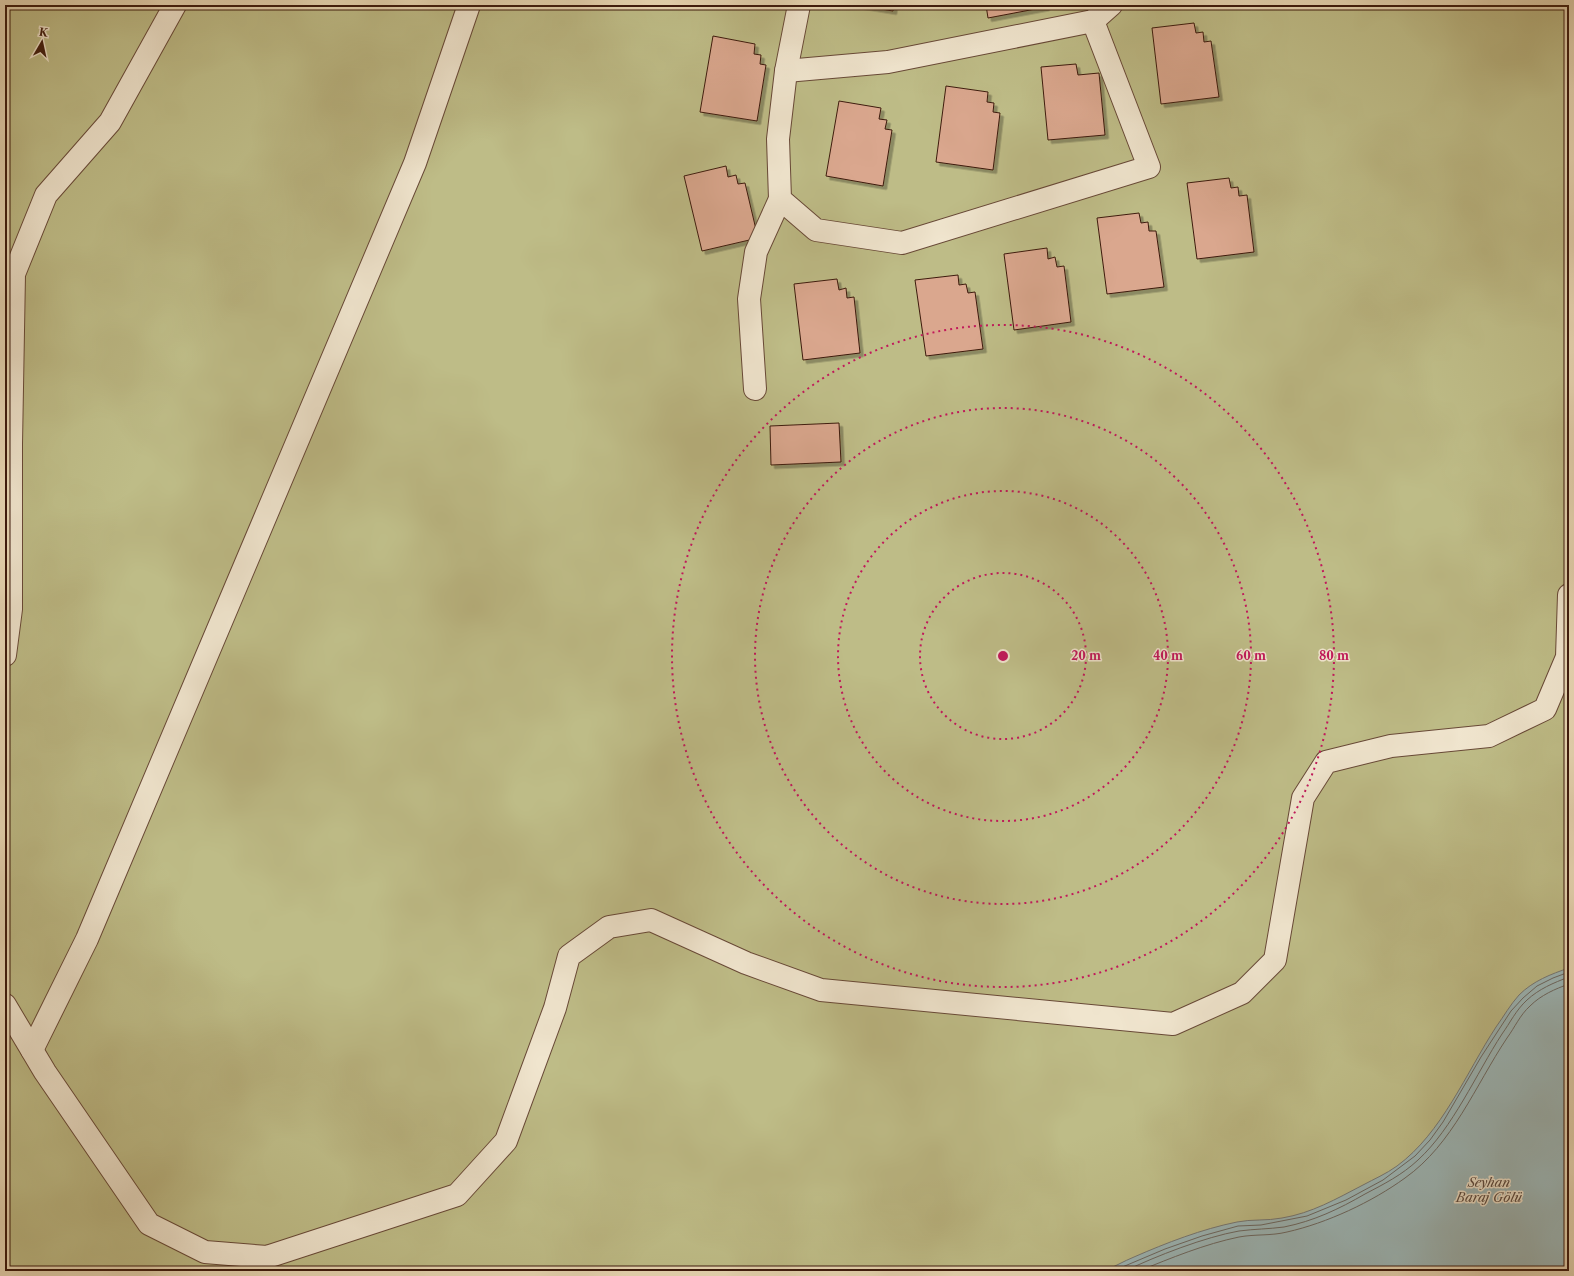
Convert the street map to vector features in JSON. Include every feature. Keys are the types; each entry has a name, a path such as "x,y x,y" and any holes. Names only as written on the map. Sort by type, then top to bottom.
{"street":[{"path":"5,655 11,609 11,444 14,274 46,195 110,122 175,5"},
{"path":"32,1050 87,939 415,163 469,5"},
{"path":"755,389 749,299 756,252 780,199 778,139 786,71 799,5"},
{"path":"786,71 888,62 1093,21 1111,5"},
{"path":"780,199 816,230 902,243 1149,167 1093,21"},
{"path":"5,1005 45,1072 149,1224 205,1252 267,1257 457,1195 506,1141 555,1008 569,956 609,927 650,920 746,962 821,990 1173,1024 1242,993 1275,960 1303,798 1326,762 1391,746 1489,736 1544,709 1567,657 1569,595"}],"shaded area":[{"path":"5,5 1569,5 1569,1271 5,1271"}],"water":[{"name":"Seyhan Baraj Gölü","path":"1569,968 1569,1271 1104,1271 1159,1247 1211,1228 1242,1221 1276,1219 1304,1213 1393,1169 1413,1152 1440,1120 1496,1027 1519,995 1536,982 1549,975"}],"building":[{"path":"857,5 894,5 893,11"},
{"path":"986,5 1046,5 1046,7 988,18"},
{"path":"1194,23 1196,33 1203,32 1204,42 1211,41 1219,97 1161,104 1152,28"},
{"path":"713,36 755,44 754,54 761,55 760,64 766,65 757,121 700,112"},
{"path":"1076,64 1078,75 1099,73 1105,135 1048,140 1041,67"},
{"path":"946,86 988,92 987,102 994,103 993,112 1000,113 993,170 936,162"},
{"path":"839,101 881,108 879,119 887,120 885,129 892,130 883,186 826,176"},
{"path":"726,166 728,177 736,175 738,184 745,183 758,238 702,251 684,176"},
{"path":"1229,178 1231,188 1238,187 1239,196 1247,195 1254,252 1197,259 1187,183"},
{"path":"1139,213 1141,223 1148,222 1149,231 1156,231 1164,287 1107,294 1097,218"},
{"path":"1047,248 1048,259 1055,257 1057,267 1064,266 1071,322 1014,330 1004,254"},
{"path":"958,275 959,285 966,284 968,293 975,292 983,349 926,356 915,280"},
{"path":"837,279 839,290 846,288 847,298 854,297 860,353 803,360 794,284"},
{"path":"839,423 841,462 771,465 770,426"}]}
